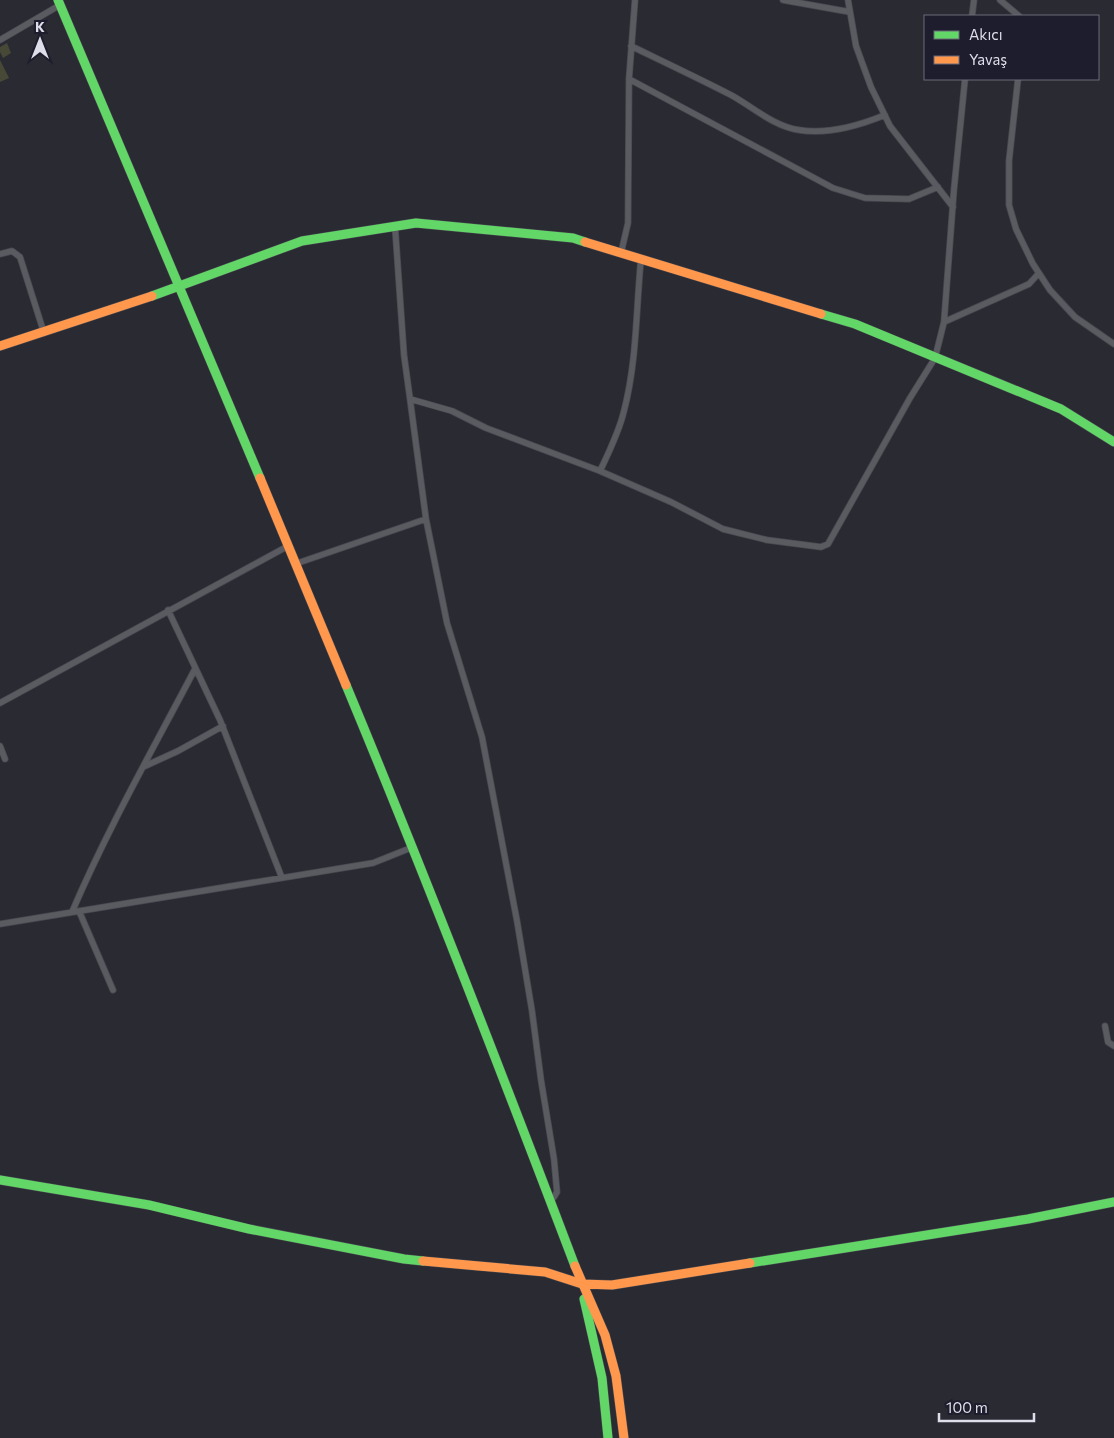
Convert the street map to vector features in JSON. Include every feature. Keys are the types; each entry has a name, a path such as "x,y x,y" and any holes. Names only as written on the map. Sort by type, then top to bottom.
{"street":[{"path":"621,253 628,223 629,80 635,0"},
{"path":"783,0 850,12"},
{"path":"848,0 856,46 871,87 884,115 890,126 952,207"},
{"path":"972,15 974,0"},
{"path":"1000,0 1018,15"},
{"path":"0,40 59,2 413,847 582,1284 605,1335 616,1376 624,1438"},
{"path":"631,46 732,96 779,124 798,130 832,130 858,126 884,115"},
{"path":"629,80 833,188 865,198 909,199 938,187"},
{"path":"410,399 452,411 486,428 600,471 671,502 723,529 767,540 821,546 828,544 910,398 936,358 944,322 952,207 965,80"},
{"path":"1018,80 1009,161 1009,205 1016,229 1033,264 1050,290 1075,317 1114,344"},
{"path":"0,346 179,286 302,241 416,223 573,238 854,324 1061,409 1114,442"},
{"path":"395,226 404,355 426,520 447,623 482,737 517,921 532,1011 540,1080 554,1159 557,1192 550,1200"},
{"path":"0,254 12,251 20,257 44,332"},
{"path":"600,471 624,412 632,373 641,259"},
{"path":"944,322 1029,284 1039,273"},
{"path":"295,564 426,520"},
{"path":"0,703 288,546"},
{"path":"168,610 223,726 282,878"},
{"path":"72,912 94,862 195,669"},
{"path":"143,767 178,751 223,726"},
{"path":"0,746 5,759"},
{"path":"0,924 373,863 413,847"},
{"path":"79,911 113,990"},
{"path":"1105,1026 1108,1042 1114,1046"},
{"path":"0,1180 149,1205 250,1229 404,1259 545,1272 582,1284 612,1285 1028,1219 1114,1202"},
{"path":"582,1284 591,1335 602,1378 608,1438"}],"green space":[{"path":"7,43 11,53 3,58 0,47"},
{"path":"0,60 9,78 0,82"}],"traffic: fast":[{"path":"58,0 260,478"},
{"path":"152,296 302,241 416,223 573,238 585,242"},
{"path":"821,314 855,324 1061,409 1114,442"},
{"path":"346,685 463,974 575,1266"},
{"path":"0,1180 149,1205 249,1229 423,1261"},
{"path":"750,1263 1028,1219 1114,1202"},
{"path":"584,1299 602,1378 608,1438"}],"traffic: slow":[{"path":"585,242 821,314"},
{"path":"0,346 152,296"},
{"path":"260,478 346,685"},
{"path":"423,1261 545,1272 582,1284 612,1285 750,1263"},
{"path":"575,1266 605,1335 616,1376 624,1438"}]}
